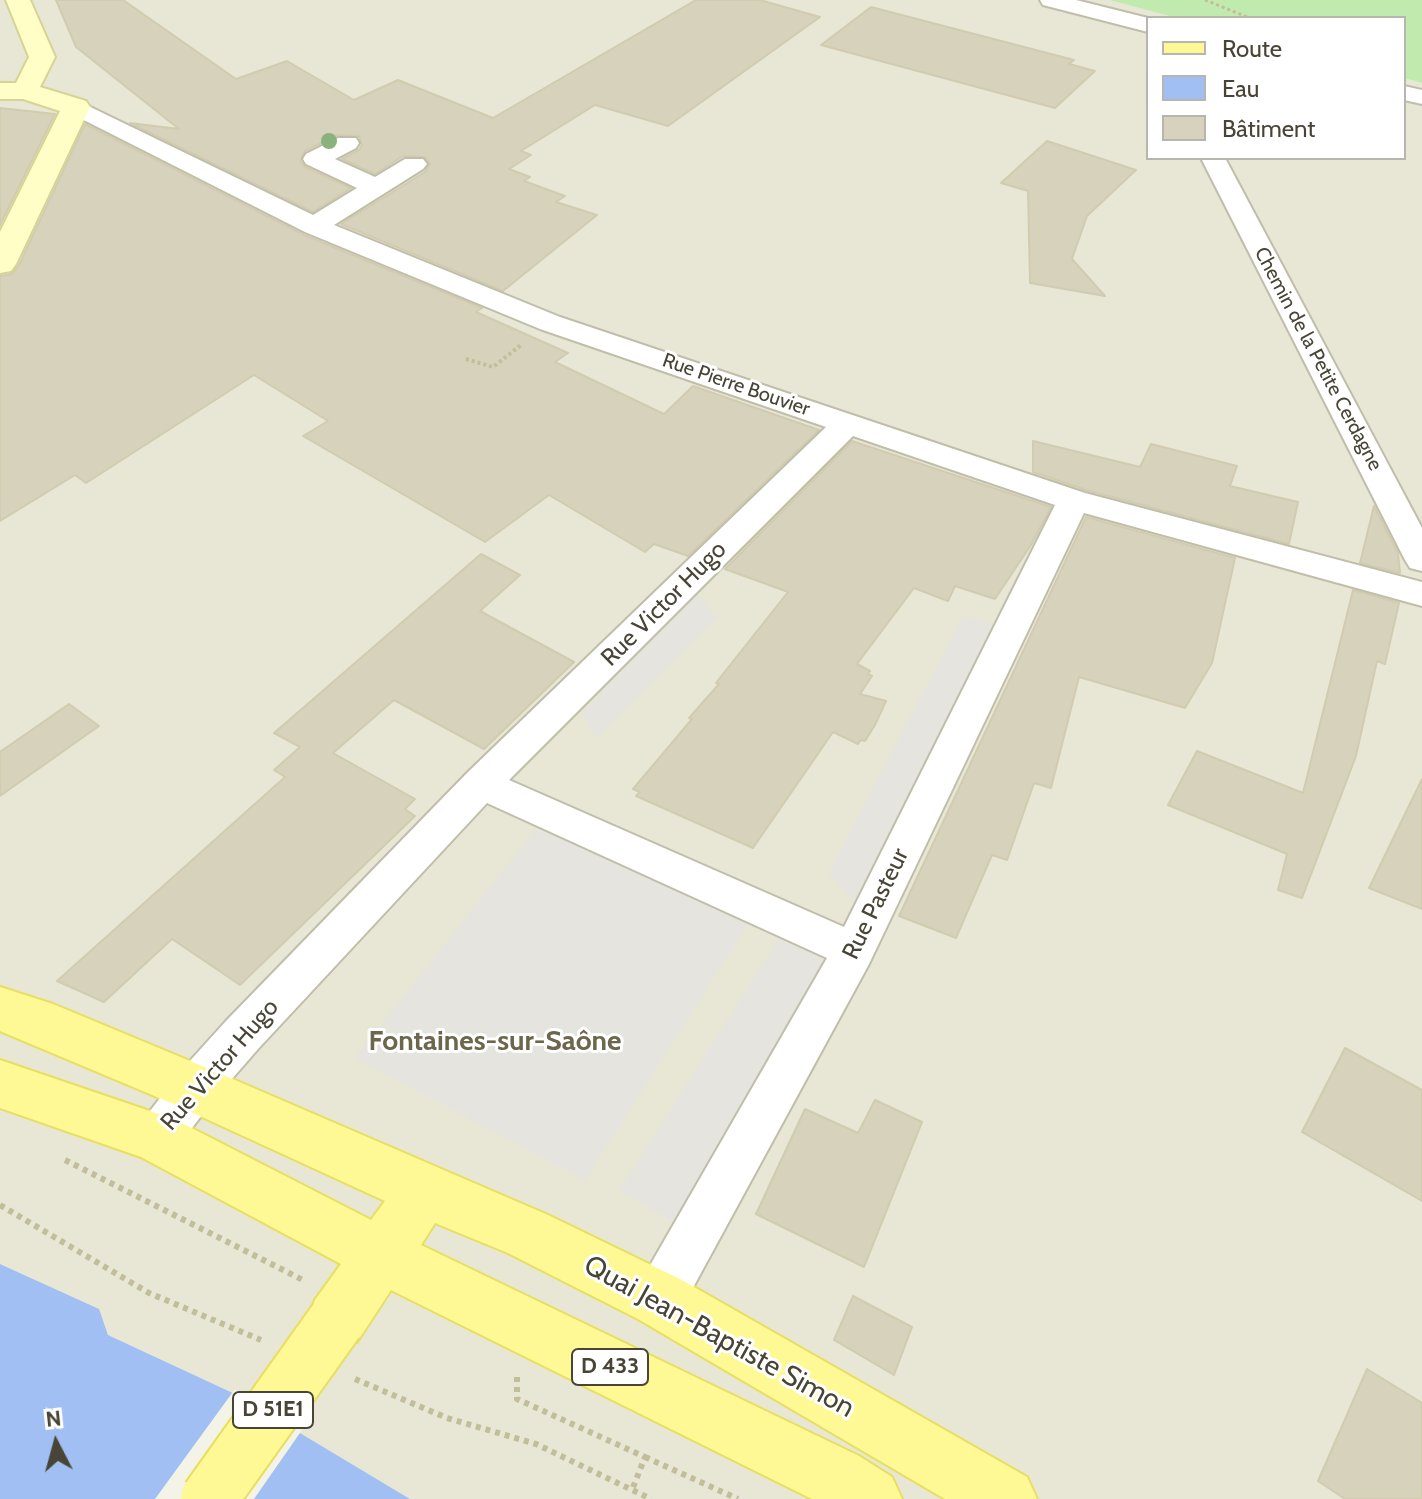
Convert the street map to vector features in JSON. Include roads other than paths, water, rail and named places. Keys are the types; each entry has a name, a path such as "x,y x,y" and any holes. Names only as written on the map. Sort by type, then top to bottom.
{"main road":[{"name":"Quai Jean-Baptiste Simon","path":"0,1009 35,1020 195,1088 528,1234 659,1299 1005,1499"},
{"name":"D 433","path":"0,1084 157,1138 383,1256 837,1478 870,1499"},
{"path":"383,1256 424,1191"},
{"name":"D 51E1","path":"209,1499 383,1256"}],"street":[{"path":"0,264 76,107 12,91 42,57 18,0"},
{"path":"1051,0 1146,24"},
{"name":"Rue Pierre Bouvier","path":"76,107 314,226 550,323 1074,500 1422,594"},
{"path":"347,143 315,159 376,187"},
{"name":"Chemin de la Petite Cerdagne","path":"1214,160 1422,560"},
{"path":"314,226 414,164"},
{"name":"Rue Victor Hugo","path":"157,1138 195,1088 481,784 847,424"},
{"name":"Rue Pasteur","path":"659,1299 854,951 1074,500"},
{"path":"1296,560 1314,552 1422,567"},
{"path":"481,784 854,951"}],"water":[{"path":"0,1264 99,1309 108,1335 235,1394 410,1499 0,1499"}],"district":[{"name":"Fontaines-sur-Saône","path":"495,1042"}]}
